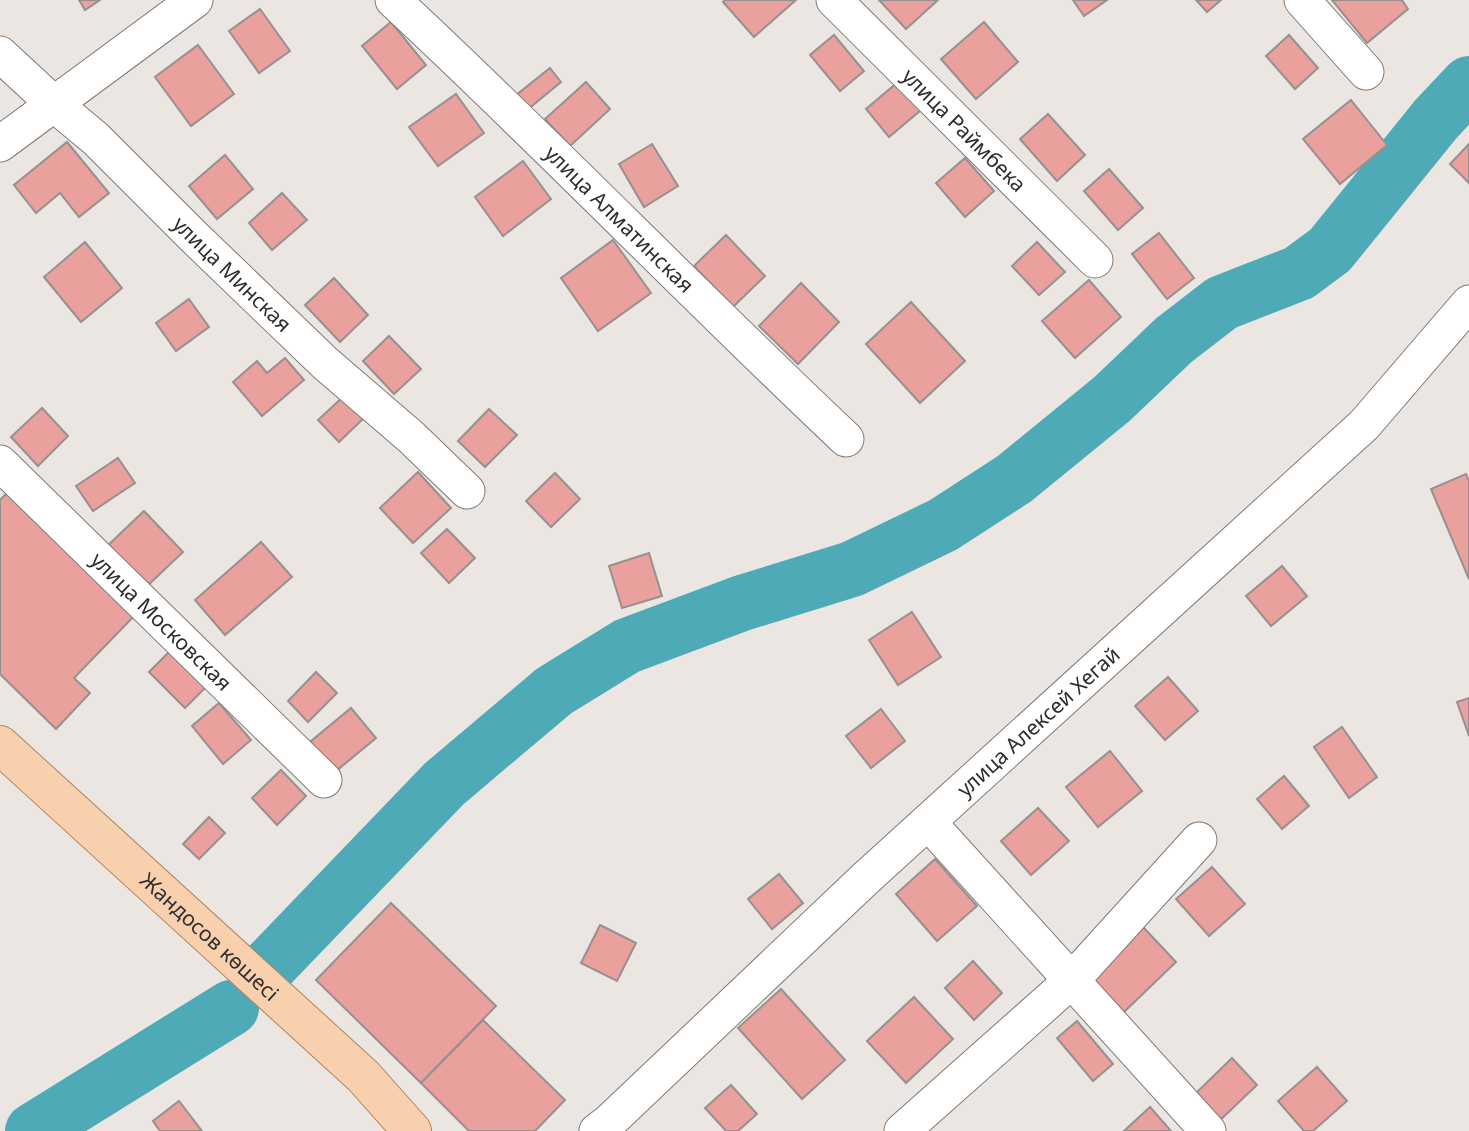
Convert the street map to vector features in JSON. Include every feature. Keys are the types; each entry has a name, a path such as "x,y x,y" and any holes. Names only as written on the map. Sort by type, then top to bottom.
{"main road":[{"name":"Жандосов көшесі","path":"0,745 363,1076 412,1131"}],"street":[{"path":"0,144 195,0"},
{"name":"улица Алматинская","path":"393,0 659,256 749,348 846,439"},
{"name":"улица Раймбека","path":"834,0 1096,260"},
{"path":"1302,0 1366,72"},
{"name":"улица Минская","path":"0,54 96,139 325,363 411,437 467,491"},
{"name":"улица Алексей Хегай","path":"597,1131 928,822 1364,425 1469,303"},
{"name":"улица Московская","path":"0,463 324,780"},
{"path":"928,822 1208,1131"},
{"path":"902,1131 1071,981 1199,841"}],"building":[{"path":"79,0 100,0 85,10"},
{"path":"796,0 754,37 723,2"},
{"path":"879,0 938,0 906,29"},
{"path":"1073,0 1107,0 1084,16"},
{"path":"1196,0 1221,0 1207,12"},
{"path":"1332,0 1402,0 1408,9 1367,43"},
{"path":"260,9 290,51 259,73 229,31"},
{"path":"391,22 426,65 397,89 362,46"},
{"path":"984,22 1018,62 976,99 941,59"},
{"path":"834,35 864,71 840,91 810,55"},
{"path":"1289,35 1318,68 1295,89 1266,56"},
{"path":"198,45 234,94 191,126 155,77"},
{"path":"550,68 561,82 527,110 515,96"},
{"path":"586,82 610,109 570,146 545,119"},
{"path":"898,82 921,110 889,137 866,109"},
{"path":"456,94 484,133 438,166 409,127"},
{"path":"1351,100 1387,145 1340,184 1303,139"},
{"path":"1048,114 1085,155 1057,181 1020,139"},
{"path":"67,142 109,193 79,217 60,193 36,213 14,185"},
{"path":"652,144 678,186 644,207 619,164"},
{"path":"1469,144 1469,183 1450,164"},
{"path":"225,155 253,189 217,219 189,186"},
{"path":"965,158 994,191 965,217 936,183"},
{"path":"523,161 551,199 503,236 475,197"},
{"path":"1109,169 1143,208 1118,230 1084,191"},
{"path":"282,193 307,220 272,250 249,223"},
{"path":"1159,233 1194,278 1167,299 1132,254"},
{"path":"726,235 765,276 733,307 694,266"},
{"path":"613,240 651,293 598,331 561,278"},
{"path":"85,242 122,288 81,322 44,277"},
{"path":"1037,242 1065,272 1039,295 1012,266"},
{"path":"334,278 368,315 340,342 305,305"},
{"path":"1089,280 1121,317 1075,358 1042,321"},
{"path":"801,283 839,322 798,364 759,326"},
{"path":"189,299 209,327 176,351 156,323"},
{"path":"911,302 965,361 920,403 866,344"},
{"path":"389,336 421,369 394,394 363,361"},
{"path":"285,358 304,380 262,416 233,382 257,361 267,373"},
{"path":"344,396 364,418 339,442 318,420"},
{"path":"42,408 68,436 38,466 11,437"},
{"path":"489,409 517,435 485,467 458,441"},
{"path":"118,458 135,483 93,511 76,486"},
{"path":"418,472 451,508 413,543 380,508"},
{"path":"555,473 580,499 551,527 526,501"},
{"path":"1466,474 1469,481 1469,579 1431,489"},
{"path":"12,488 138,612 74,678 90,693 56,729 0,674 0,500"},
{"path":"144,511 183,552 144,589 105,548"},
{"path":"447,529 475,558 449,583 421,553"},
{"path":"261,542 292,577 225,635 195,600"},
{"path":"649,553 662,596 622,608 609,566"},
{"path":"1282,566 1307,596 1271,626 1246,596"},
{"path":"912,612 941,657 898,685 869,640"},
{"path":"171,650 207,686 185,708 149,672"},
{"path":"316,672 337,693 308,722 288,701"},
{"path":"1168,677 1198,711 1165,740 1135,706"},
{"path":"1469,698 1469,736 1457,702"},
{"path":"219,703 251,740 223,764 192,726"},
{"path":"351,708 376,738 335,772 310,742"},
{"path":"881,709 905,741 871,768 846,736"},
{"path":"1342,727 1377,777 1349,798 1314,747"},
{"path":"1110,751 1142,791 1098,827 1066,787"},
{"path":"281,770 306,796 277,825 252,798"},
{"path":"1284,776 1309,806 1282,829 1257,799"},
{"path":"1038,808 1069,841 1031,875 1001,841"},
{"path":"209,817 225,833 199,859 183,844"},
{"path":"935,859 977,906 937,941 896,894"},
{"path":"1212,867 1245,904 1209,936 1176,899"},
{"path":"779,874 803,903 772,929 748,899"},
{"path":"391,903 496,1006 421,1083 316,980"},
{"path":"600,925 636,943 617,981 581,963"},
{"path":"1143,927 1176,962 1124,1012 1090,976"},
{"path":"973,961 1002,993 974,1020 945,988"},
{"path":"781,989 845,1060 802,1099 738,1028"},
{"path":"914,997 953,1039 906,1083 867,1041"},
{"path":"483,1020 565,1100 535,1131 469,1131 421,1083"},
{"path":"1077,1021 1113,1064 1093,1081 1057,1038"},
{"path":"1232,1058 1257,1085 1216,1124 1191,1098"},
{"path":"1317,1067 1347,1101 1313,1131 1304,1131 1278,1101"},
{"path":"731,1085 757,1114 738,1131 726,1131 705,1108"},
{"path":"179,1101 202,1131 160,1131 153,1121"},
{"path":"1150,1107 1171,1131 1124,1131"}],"waterway":[{"path":"269,966 444,784 554,691 627,646 742,603 852,569 943,525 1014,479 1112,399 1174,340 1222,303 1299,273 1330,250 1436,119 1469,84"},
{"path":"33,1131 231,1008"}]}
